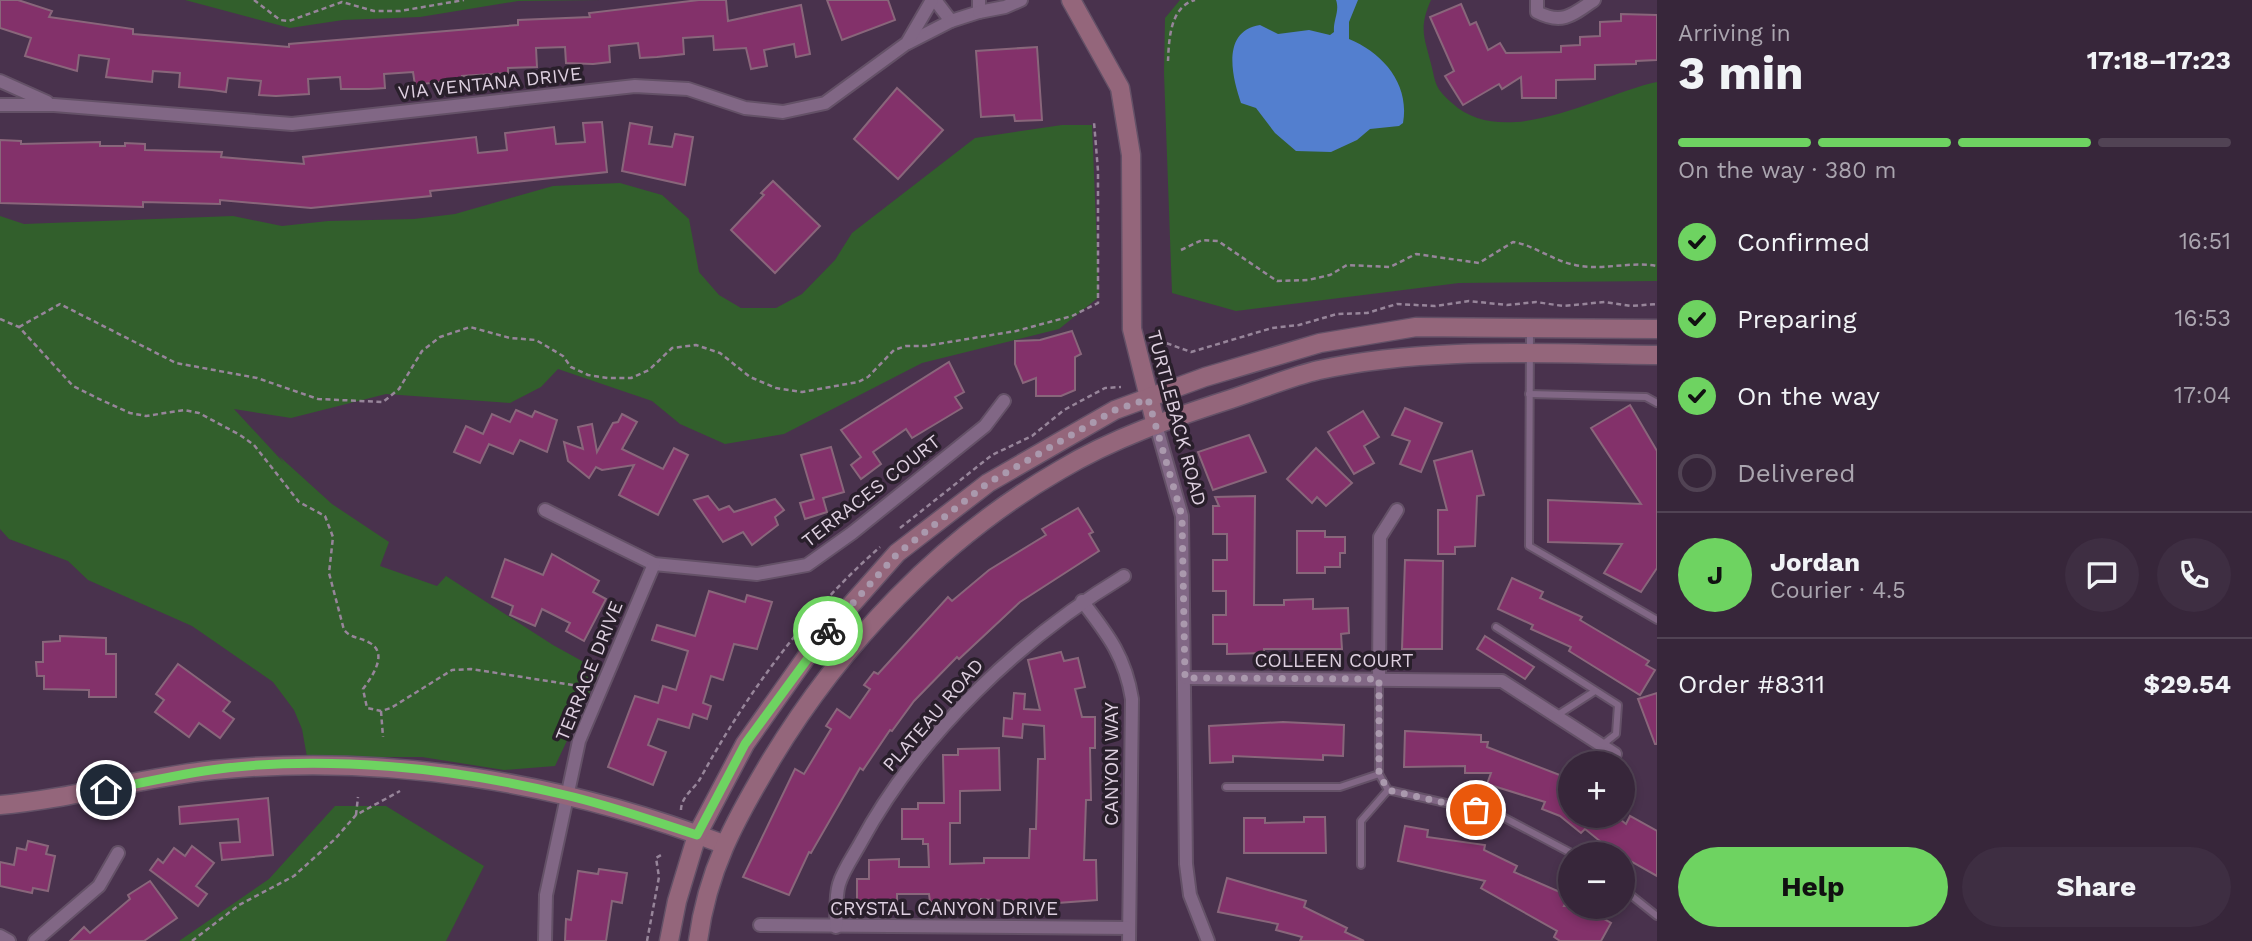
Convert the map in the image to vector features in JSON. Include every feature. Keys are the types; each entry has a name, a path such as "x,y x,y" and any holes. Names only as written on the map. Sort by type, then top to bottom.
{"main road":[{"name":"TURTLEBACK ROAD","path":"1071,0 1120,89 1131,155 1132,329 1156,425"},
{"path":"669,941 677,901 697,835 745,744 812,649 897,554 988,483 1115,410 1205,377 1320,343 1416,327 1657,329"},
{"path":"698,941 702,907 723,844 745,801 796,720 836,666 916,578 993,514 1060,470 1156,425 1318,370 1415,357 1529,353 1657,355"},
{"path":"0,805 53,800 212,770 303,765 398,767 478,777 566,795 723,844"}],"street":[{"path":"934,0 951,21"},
{"name":"VIA VENTANA DRIVE","path":"907,43 934,0"},
{"path":"979,6 1005,8 1021,0"},
{"path":"1537,0 1537,12 1552,20 1572,15 1594,0"},
{"name":"VIA VENTANA DRIVE","path":"0,105 54,105 292,124 635,86 688,89 745,108 783,112 825,103 907,43 979,6"},
{"name":"VIA VENTANA DRIVE","path":"0,81 54,105"},
{"name":"TERRACES COURT","path":"545,509 654,564 757,574 807,565 852,533 985,426 1004,401"},
{"name":"TURTLEBACK ROAD","path":"1156,425 1182,516 1186,864 1190,895 1208,941"},
{"path":"1379,679 1380,537 1397,509"},
{"name":"TERRACE DRIVE","path":"545,941 546,895 579,741 654,564"},
{"name":"PLATEAU ROAD","path":"836,927 839,884 879,809 923,751 1005,663 1082,601 1124,576"},
{"name":"CANYON WAY","path":"1082,601 1115,645 1127,670 1132,699 1129,934"},
{"name":"COLLEEN COURT","path":"1185,678 1502,681 1611,751"},
{"path":"35,941 99,886 118,853"},
{"name":"CRYSTAL CANYON DRIVE","path":"760,925 1129,934"},
{"path":"0,936 9,941"}],"lane":[{"path":"1530,327 1529,546 1657,620"},
{"path":"1529,394 1646,397 1657,403"},
{"path":"1496,627 1618,705 1616,734 1602,745"},
{"path":"1379,679 1379,774 1388,790 1499,815 1558,846"},
{"path":"1556,716 1595,691"},
{"path":"1226,787 1340,787 1379,774"},
{"path":"1361,866 1361,821 1388,790"},
{"path":"1635,898 1657,916"}],"path":[{"path":"254,0 280,19 289,21 342,2 374,11 400,11 464,0"},
{"path":"1168,61 1171,29 1177,12 1188,2 1195,0"},
{"path":"19,327 60,303 176,363 257,378 318,399 341,401 383,402 392,398 422,351 440,337 470,327 550,345 571,367 588,376 631,378 649,370 672,348 696,345 720,353 750,377 776,388 802,392 835,388 867,377 894,350 1016,331 1072,316 1098,303 1098,171 1094,122"},
{"path":"1181,250 1202,240 1218,241 1277,281 1308,280 1330,275 1347,265 1390,267 1416,254 1479,262 1513,242 1574,265 1594,268 1634,264 1657,267"},
{"path":"0,318 19,327 73,386 97,398 146,416 184,410 199,413 240,435 254,445 299,502 325,516 333,537 329,573 344,630 350,637 370,643 378,658 376,670 363,689 367,708 381,711 453,670 471,669 573,685"},
{"path":"381,711 383,737"},
{"path":"192,941 239,905 294,876 335,839 356,815 400,791"},
{"path":"356,815 358,797"},
{"path":"647,941 659,877 656,858 663,854"}],"green space":[{"path":"185,0 600,0 518,1 420,17 343,20 290,28"},
{"path":"1180,0 1431,0 1424,20 1424,36 1437,86 1452,103 1474,117 1498,122 1525,121 1553,115 1657,82 1657,281 1459,283 1236,311 1172,293 1164,73 1165,18"},
{"path":"1062,125 1092,125 1099,297 1059,329 922,363 784,434 725,444 680,424 652,401 558,369 541,387 510,403 386,394 291,418 234,409 284,463 279,456 332,504 389,542 380,566 437,586 446,576 553,645 600,671 555,766 504,770 422,757 307,757 302,729 294,710 273,682 192,626 88,580 68,561 9,539 0,529 0,216 24,224 233,216 282,226 328,221 414,219 455,214 553,186 620,183 662,195 689,219 699,272 719,295 741,308 776,308 802,294 835,260 852,233 975,138"},
{"path":"335,806 386,806 484,866 446,941 179,941 269,879"}],"water":[{"path":"1336,0 1358,0 1349,22 1349,39 1373,53 1391,72 1402,95 1403,123 1399,126 1370,129 1357,140 1331,152 1296,151 1275,133 1256,108 1241,103 1233,68 1234,45 1239,36 1248,29 1260,25 1278,34 1309,30 1330,35 1334,32"}],"building":[{"path":"0,0 18,0 52,11 49,17 133,29 133,34 289,47 289,44 518,25 518,20 590,17 589,13 699,0 726,0 728,21 801,5 810,54 796,57 794,44 764,50 767,66 751,69 746,48 714,50 713,36 683,38 684,54 657,57 640,58 638,43 609,46 610,62 593,64 566,63 565,47 536,48 537,67 508,68 508,73 462,76 462,79 415,85 413,72 384,74 385,88 369,89 341,89 340,77 308,79 309,94 259,95 261,81 228,78 226,92 179,87 180,73 153,71 152,82 106,77 109,59 79,55 77,71 25,56 31,38 0,28"},
{"path":"827,0 888,0 895,20 842,40"},
{"path":"1461,4 1470,25 1476,22 1488,50 1500,43 1506,53 1561,52 1561,46 1580,45 1580,37 1600,36 1600,22 1621,21 1621,14 1657,15 1657,60 1636,61 1636,64 1595,65 1595,79 1556,80 1556,98 1522,98 1521,77 1502,89 1499,84 1463,105 1445,76 1454,71 1430,17"},
{"path":"1037,47 1042,120 1015,121 1014,115 981,117 976,51"},
{"path":"897,88 943,130 898,179 854,139"},
{"path":"602,122 607,172 430,191 431,196 311,208 220,200 220,204 143,202 143,207 0,203 0,140 21,141 21,144 145,144 145,150 222,152 221,157 304,164 303,157 476,137 478,153 507,150 505,133 554,127 556,144 585,142 583,123"},
{"path":"630,123 652,127 649,144 672,147 675,134 693,137 685,185 622,171"},
{"path":"773,181 820,226 775,273 731,230 764,195 761,193"},
{"path":"1072,331 1081,354 1075,357 1075,390 1061,396 1036,396 1036,378 1023,383 1015,364 1015,341 1040,340"},
{"path":"949,362 964,392 955,397 962,408 912,438 906,429 873,452 881,464 861,479 851,465 861,457 841,430"},
{"path":"1630,405 1657,451 1657,568 1641,592 1604,573 1622,544 1548,542 1548,500 1641,504 1591,428"},
{"path":"1405,408 1442,423 1421,472 1400,464 1410,441 1392,435"},
{"path":"516,410 532,417 535,411 557,420 547,452 520,440 513,454 489,444 480,463 454,452 466,426 483,434 492,414 510,422"},
{"path":"1363,411 1379,437 1364,446 1374,463 1354,474 1328,432"},
{"path":"622,414 637,422 622,449 663,469 674,448 688,455 658,515 619,495 634,465 602,470 596,467 589,478 568,461 564,442 583,449 578,427 592,424 597,452 613,423 618,422"},
{"path":"1249,435 1266,472 1213,490 1198,452"},
{"path":"831,447 844,492 823,498 827,512 805,519 800,503 814,499 801,455"},
{"path":"1316,448 1352,483 1326,506 1317,497 1312,503 1287,479"},
{"path":"1472,451 1484,495 1477,496 1475,546 1455,547 1455,554 1438,554 1438,510 1447,510 1434,461"},
{"path":"708,496 719,510 729,506 734,512 775,499 784,510 775,517 778,525 752,545 743,532 723,542 694,500"},
{"path":"1255,496 1254,605 1284,605 1284,600 1313,599 1313,609 1348,608 1349,633 1341,634 1342,649 1264,649 1264,653 1227,654 1227,644 1213,644 1213,615 1226,615 1226,591 1213,591 1213,560 1227,560 1227,534 1213,534 1213,506 1219,506 1215,497"},
{"path":"1078,508 1093,532 1089,534 1099,551 1020,602 959,659 957,657 914,701 863,770 860,768 811,853 809,852 789,895 743,877 795,769 804,774 831,729 826,726 837,709 850,718 870,689 864,685 874,672 878,674 948,597 952,601 989,570 1046,535 1042,529"},
{"path":"1297,531 1325,531 1325,537 1345,537 1345,553 1340,553 1340,567 1325,567 1325,573 1297,573"},
{"path":"552,554 599,581 593,592 606,599 584,641 566,631 570,623 542,609 535,626 510,615 513,606 492,597 505,559 543,575"},
{"path":"1405,560 1443,561 1442,649 1402,649"},
{"path":"1512,578 1543,592 1540,598 1582,617 1580,620 1649,661 1646,665 1655,670 1640,695 1569,651 1571,647 1531,629 1533,625 1498,609"},
{"path":"709,591 745,602 747,595 772,602 757,649 734,644 723,680 711,676 703,703 711,706 707,719 693,714 689,728 658,719 648,745 666,752 653,785 608,767 635,696 658,703 663,686 676,690 688,651 652,640 657,625 695,636"},
{"path":"60,636 106,638 106,654 116,654 116,697 89,697 89,690 44,689 44,676 37,676 36,662 43,662 43,642 60,641"},
{"path":"1485,636 1534,667 1525,679 1477,649"},
{"path":"1061,652 1064,661 1078,658 1085,687 1075,689 1082,717 1095,717 1095,748 1090,748 1091,800 1086,800 1084,860 1096,860 1097,900 1044,904 981,899 981,905 953,906 953,901 930,902 929,894 897,894 897,901 857,902 857,879 869,879 869,860 899,859 899,867 929,867 928,844 923,844 923,839 902,839 902,809 918,809 918,803 944,803 943,755 958,755 958,749 999,748 1000,790 960,791 960,823 950,823 950,864 984,863 984,858 1029,858 1030,829 1036,829 1038,759 1045,759 1044,726 1023,724 1022,738 1003,736 1004,718 1012,719 1014,693 1025,694 1024,709 1040,710 1028,660"},
{"path":"178,664 230,702 223,711 234,719 220,738 199,723 189,737 155,712 164,700 156,694"},
{"path":"1657,693 1657,744 1655,744 1638,699"},
{"path":"1283,722 1344,725 1343,756 1323,755 1323,760 1233,756 1233,762 1210,763 1209,726"},
{"path":"1405,731 1481,735 1481,742 1488,742 1487,747 1558,774 1558,815 1542,809 1545,802 1487,784 1491,773 1465,773 1465,766 1404,767"},
{"path":"268,798 273,855 222,860 220,843 240,842 238,819 180,824 179,807"},
{"path":"1304,817 1325,817 1326,853 1244,853 1244,818 1265,818 1265,823 1304,822"},
{"path":"1635,819 1657,831 1657,876 1635,864 1635,842 1601,842 1585,829 1581,833 1575,828 1635,828"},
{"path":"1405,826 1428,830 1427,837 1485,845 1484,850 1517,866 1514,872 1558,891 1558,919 1604,919 1611,923 1601,941 1560,941 1554,937 1557,931 1481,888 1485,881 1398,861"},
{"path":"28,841 48,846 46,854 55,856 48,891 33,888 32,893 0,886 0,862 14,865 17,848 26,850"},
{"path":"192,846 214,863 196,886 207,894 198,906 150,870 158,859 163,863 174,848 185,856"},
{"path":"599,869 627,873 622,903 612,901 606,941 565,941 566,919 571,920 578,871 598,874"},
{"path":"1227,878 1306,901 1304,907 1347,928 1345,932 1364,941 1300,941 1302,937 1276,930 1278,924 1218,912"},
{"path":"150,881 177,918 144,941 70,941 84,927 90,933 130,899 128,895"}],"way so far":[{"path":"828,631 897,554 988,483 1115,410 1148,399 1182,516 1185,678 1379,679 1379,774 1388,790 1476,810"}],"route":[{"path":"106,790 212,770 303,765 398,767 478,777 566,795 697,835 745,744 812,649 828,631"}]}
